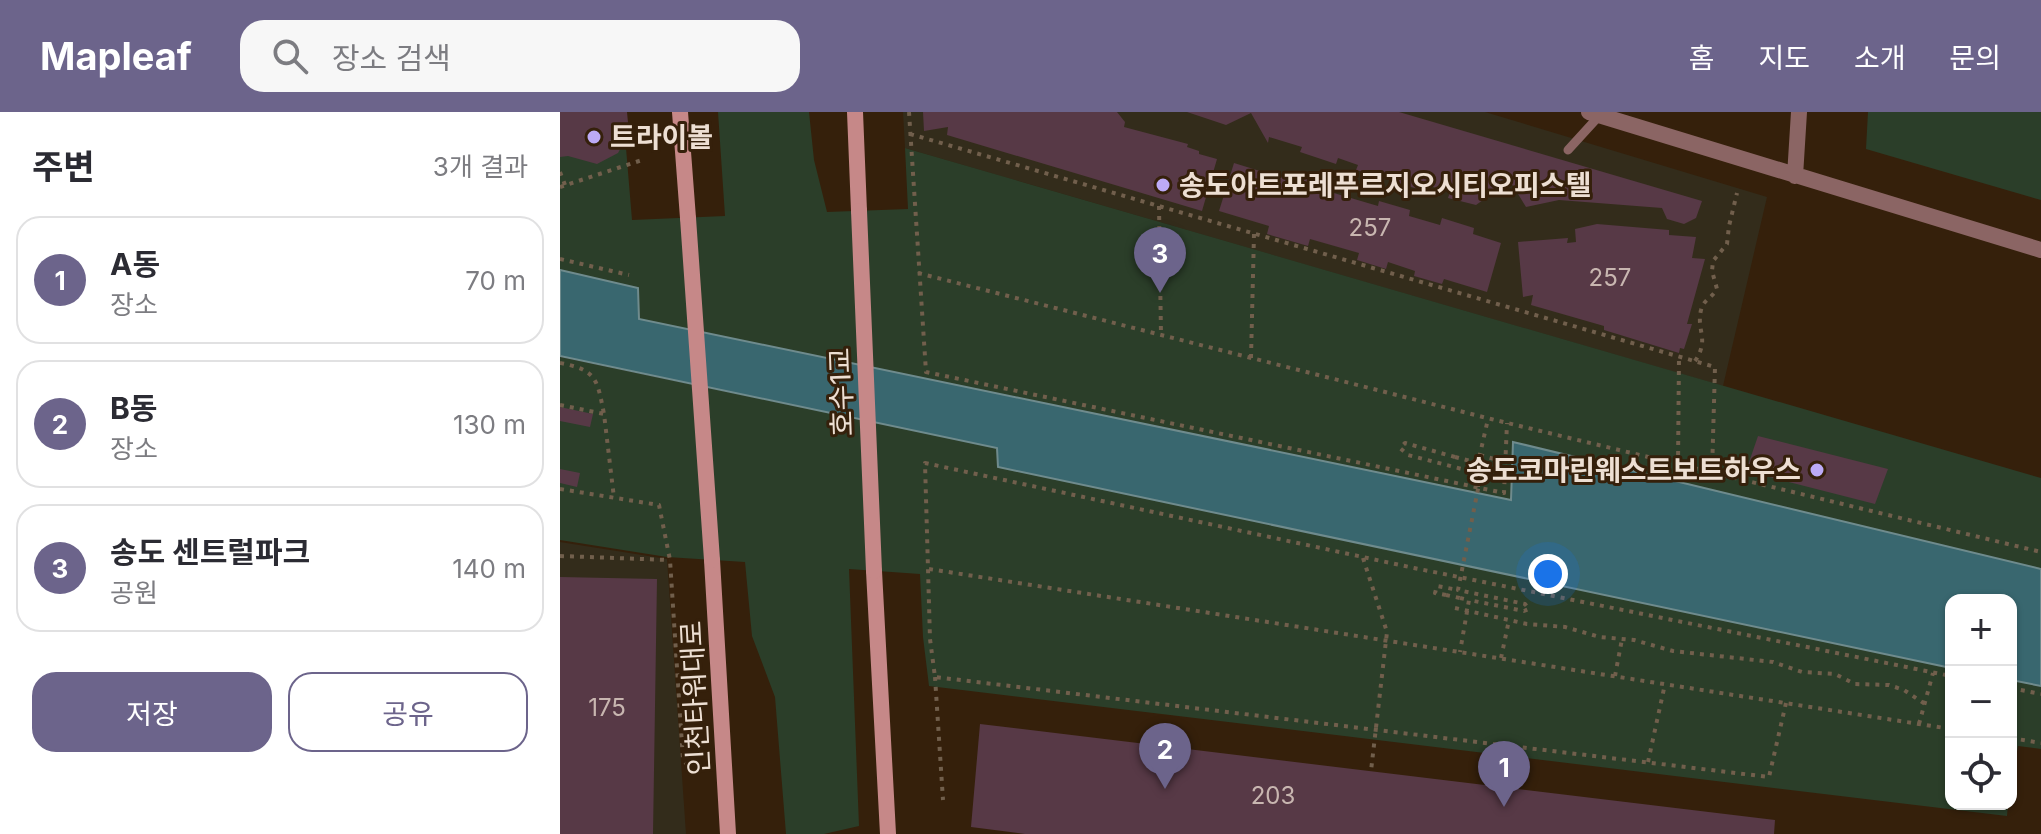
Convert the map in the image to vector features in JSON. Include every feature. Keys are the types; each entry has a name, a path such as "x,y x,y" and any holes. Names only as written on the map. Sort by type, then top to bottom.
{"main road":[{"name":"인천타워대로","path":"680,112 728,834"},
{"name":"호수1교","path":"855,112 888,834"}],"street":[{"path":"1795,176 1799,112"},
{"path":"1594,113 2041,250"}],"lane":[{"path":"1568,150 1594,113"}],"path":[{"path":"909,112 926,372 1504,493 1507,423"},
{"path":"910,134 1715,367 1712,473"},
{"path":"560,172 563,186 642,160"},
{"path":"1695,361 1704,342 1701,309 1717,289 1713,261 1727,244 1737,193"},
{"path":"1159,206 1161,335"},
{"path":"1251,358 1254,234"},
{"path":"560,259 629,275"},
{"path":"918,273 1488,419 2041,552"},
{"path":"1678,465 1679,357"},
{"path":"560,363 589,371 595,379 604,414 614,498"},
{"path":"560,405 604,414"},
{"path":"1478,487 1478,463 1488,419"},
{"path":"1478,463 1405,443 1400,448 1403,454 1498,479 1501,461 1480,455"},
{"path":"943,800 930,639 925,463 1363,557 1945,675"},
{"path":"1458,590 1481,474"},
{"path":"560,489 659,505 670,560 683,760 690,768"},
{"path":"560,556 670,560"},
{"path":"1363,557 1387,632 1371,771"},
{"path":"929,569 1945,728"},
{"path":"1437,586 1458,590 1525,604 1529,609 1524,611 1435,593 1437,586"},
{"path":"1460,652 1469,600"},
{"path":"1455,608 1509,620 1565,627 1600,637 1634,640 1673,651 1773,662 1809,673 1835,674 1855,684 1889,685 1904,690 1925,704"},
{"path":"1501,658 1509,620"},
{"path":"1615,676 1622,639"},
{"path":"1919,724 1933,673"},
{"path":"935,677 1769,777 1786,703"},
{"path":"1648,762 1665,684"},
{"path":"2017,689 2041,694"},
{"path":"2017,739 2041,743"}],"shaded area":[{"path":"903,112 1485,112 1767,197 1723,386 905,148"},
{"path":"560,542 667,559 686,834 560,834"}],"green space":[{"path":"560,112 623,112 632,220 725,216 718,112 809,112 814,160 827,212 908,209 905,148 2041,478 2041,569 1514,442 1512,501 638,319 637,288 560,270"},
{"path":"1868,112 2041,112 2041,200 1866,149"},
{"path":"560,357 998,448 999,467 1945,667 1945,809 929,686 920,574 849,569 859,826 824,834 786,834 775,697 752,636 745,562 667,557 560,540"},
{"path":"2017,681 2041,686 2041,749 2018,746 2017,752"},
{"path":"1957,810 2008,810 2007,816"}],"water":[{"path":"560,270 638,288 639,319 1511,500 1513,442 2041,569 2041,686 2017,681 2017,594 1945,594 1945,667 998,467 997,448 560,356"}],"building":[{"name":"트라이볼","path":"560,112 627,112 629,133 618,153 597,164 568,156 560,157"},
{"name":"송도아트포레푸르지오시티오피스텔","path":"923,112 1117,112 1125,122 1124,127 1188,144 1187,147 1199,151 1199,154 1217,159 1202,211 947,135 948,127 924,131"},
{"path":"1187,112 1399,112 1702,201 1696,218 1684,224 1667,219 1662,208 1559,200 1526,207 1505,173 1500,181 1503,186 1476,205 1448,198 1450,192 1420,183 1418,189 1356,170 1358,165 1338,158 1336,164 1300,152 1302,147 1269,137 1268,143 1251,113 1226,125"},
{"path":"1234,163 1283,178 1284,172 1329,186 1327,191 1378,206 1379,201 1410,210 1409,216 1440,225 1442,218 1474,228 1473,234 1501,243 1487,292 1444,279 1442,284 1414,276 1415,271 1388,262 1386,269 1357,260 1359,253 1310,239 1308,246 1267,234 1269,226 1219,211"},
{"path":"1597,224 1669,230 1669,235 1696,237 1692,258 1705,259 1687,324 1692,324 1684,349 1680,348 1679,353 1604,330 1604,326 1531,305 1533,295 1523,297 1518,242 1568,238 1567,243 1576,242 1575,229"},
{"path":"560,407 593,414 590,427 560,421"},
{"name":"송도코마린웨스트보트하우스","path":"1758,436 1888,469 1875,504 1746,471"},
{"path":"560,469 580,473 577,487 560,483"},
{"path":"560,577 657,579 653,834 560,834"},
{"path":"980,724 1775,820 1774,834 1025,834 971,827"}],"place":[{"name":"트라이볼","path":"594,137"},
{"name":"송도아트포레푸르지오시티오피스텔","path":"1163,185"},
{"name":"송도 센트럴파크","path":"1160,293"},
{"name":"송도코마린웨스트보트하우스","path":"1817,470"},
{"name":"B동","path":"1165,789"},
{"name":"A동","path":"1504,807"}]}
